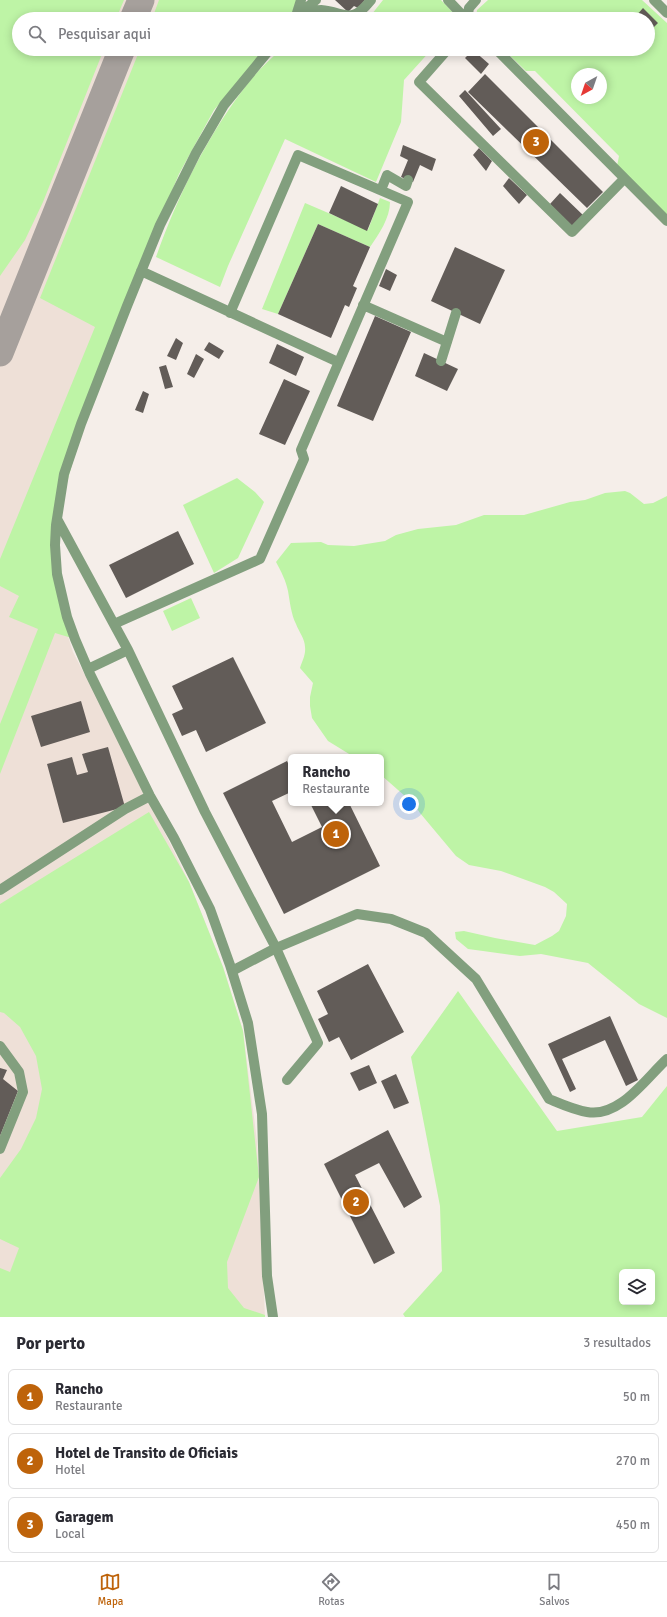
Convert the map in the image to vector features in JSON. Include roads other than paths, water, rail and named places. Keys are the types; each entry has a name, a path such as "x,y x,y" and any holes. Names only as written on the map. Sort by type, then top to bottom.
{"lane":[{"path":"297,12 301,0"},
{"path":"299,12 307,0"},
{"path":"302,12 316,0"},
{"path":"359,12 363,10 371,0"},
{"path":"448,0 459,12"},
{"path":"468,12 469,8 476,0"},
{"path":"654,0 667,13"},
{"path":"314,12 320,10 328,12"},
{"path":"264,56 224,105 199,147 160,225 81,424 66,468 57,519 55,545 57,574 67,617 88,669 150,796 174,838 210,909 232,971 248,1023 262,1114 267,1276 273,1317"},
{"path":"442,56 419,82 572,232 624,178"},
{"path":"503,56 667,221"},
{"path":"114,624 260,559 304,459 301,450 408,202 298,155 230,313"},
{"path":"381,190 387,175 406,186 408,180"},
{"path":"141,271 338,362"},
{"path":"363,305 447,342"},
{"path":"441,361 456,313"},
{"path":"57,519 128,650 205,812 276,948 318,1043 287,1080"},
{"path":"88,669 128,650"},
{"path":"0,890 125,809 150,796"},
{"path":"232,971 276,948 357,914 391,919 426,933 476,979 549,1099 567,1107 589,1113 611,1110 634,1094 667,1059"},
{"path":"0,1046 19,1072 23,1092 0,1149"}],"place":[{"name":"Garagem","path":"536,142"},
{"name":"Rancho","path":"336,834"},
{"name":"Hotel de Transito de Oficiais","path":"356,1202"}]}
